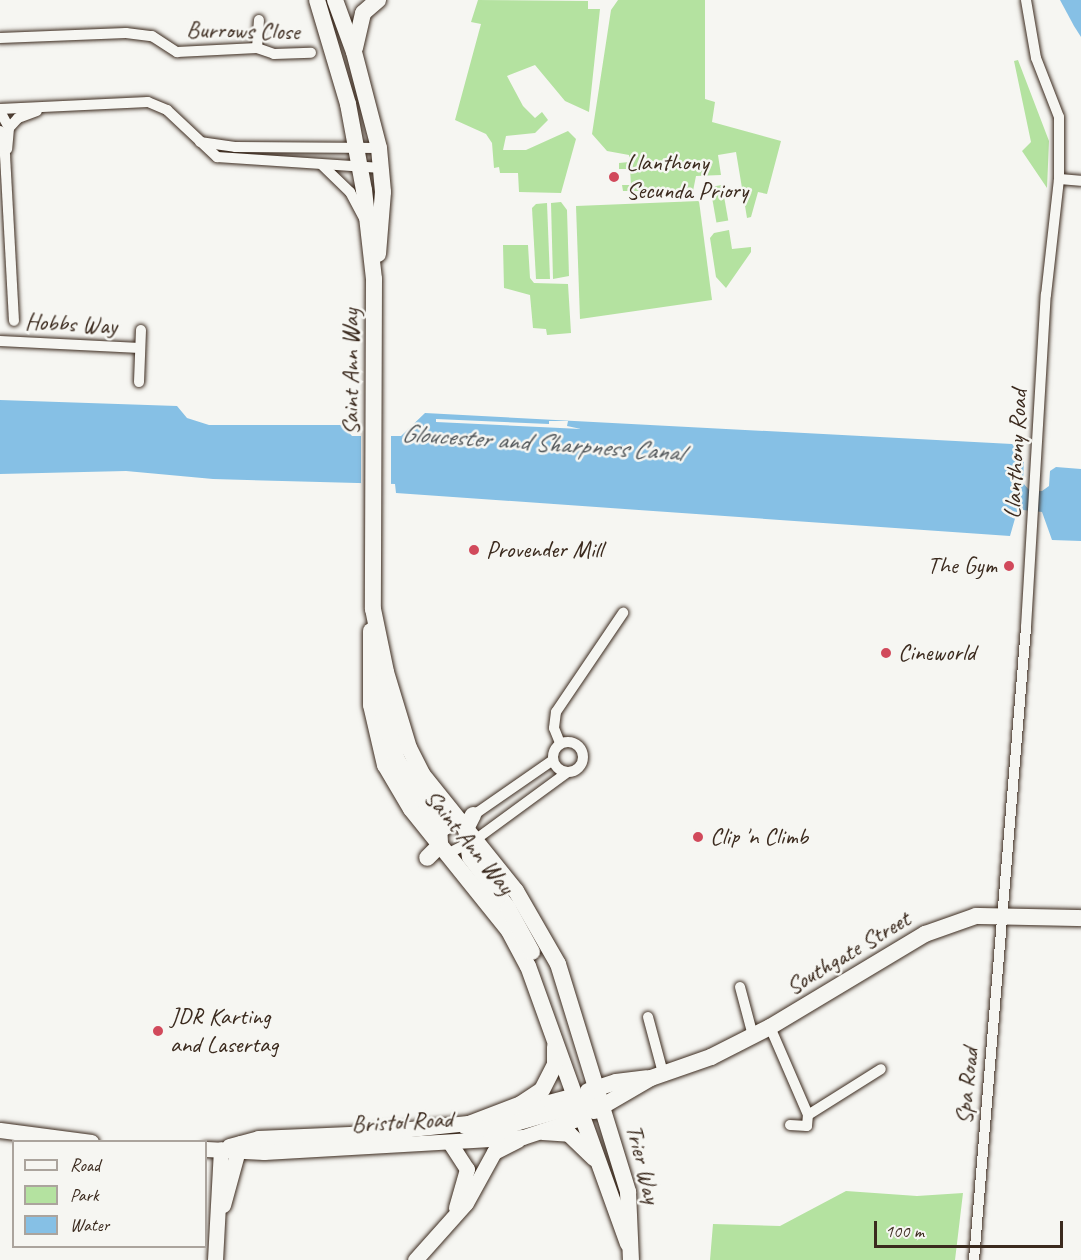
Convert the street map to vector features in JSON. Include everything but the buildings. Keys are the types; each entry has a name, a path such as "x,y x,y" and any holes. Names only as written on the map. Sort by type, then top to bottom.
{"main road":[{"name":"Saint Ann Way","path":"317,0 341,76 357,147 374,279 376,389 370,695 378,746 394,784 508,931 528,966 579,1105"},
{"name":"Saint Ann Way","path":"335,0 354,52 382,168 383,212 374,279"},
{"path":"354,52 358,22 363,13 378,0"},
{"name":"Saint Ann Way","path":"373,609 409,748 422,774 516,891 547,941 569,995 598,1087"},
{"path":"378,633 389,736 406,778 434,814 441,842 427,858"},
{"path":"464,1125 521,1104 542,1090 555,1064 552,1029 542,980 520,927 470,856 468,830"},
{"name":"Southgate Street","path":"579,1105 603,1106 657,1076 770,1028 925,934 976,916 1081,918"},
{"name":"Southgate Street","path":"579,1105 598,1087 657,1076"},
{"name":"Trier Way","path":"598,1087 632,1212 631,1256"},
{"path":"464,1125 484,1129 512,1124 579,1105"},
{"name":"Trier Way","path":"579,1105 631,1256"},
{"name":"Bristol Road","path":"213,1149 450,1143 524,1137 543,1132 579,1105"},
{"name":"Bristol Road","path":"241,1147 258,1138 464,1125"},
{"path":"0,1130 75,1140"},
{"path":"543,1132 569,1134 602,1169"},
{"path":"415,1260 454,1212 475,1191 494,1152 524,1137"},
{"path":"450,1143 467,1169 454,1212"},
{"path":"217,1219 241,1147"},
{"path":"213,1149 217,1219 215,1260"}],"street":[{"name":"Llanthony Road","path":"1002,915 1033,534 1046,296 1059,179 1059,117 1036,58 1026,0"},
{"path":"257,48 259,20"},
{"name":"Burrows Close","path":"0,38 126,33 152,36 177,52 257,48 274,54 311,53"},
{"path":"14,321 4,129 0,110 156,104 172,114 209,153 226,159 382,168"},
{"path":"4,129 18,118 42,108"},
{"path":"200,142 225,147 379,148"},
{"path":"319,164 350,192 368,226"},
{"path":"1059,179 1081,181"},
{"name":"Hobbs Way","path":"139,382 141,330"},
{"name":"Hobbs Way","path":"0,341 140,348"},
{"path":"560,743 554,728 556,712 623,613"},
{"path":"441,842 468,830 578,768 583,756 574,743 560,743"},
{"path":"560,743 553,752 553,760 558,769 568,772"},
{"path":"441,842 468,830 553,760"},
{"name":"Spa Road","path":"974,1260 1002,915"},
{"path":"740,987 753,1036"},
{"path":"648,1017 657,1076"},
{"path":"770,1028 808,1115 807,1126 790,1125"},
{"path":"808,1115 880,1068"}],"green space":[{"path":"478,0 588,1 588,9 600,9 589,112 565,101 535,65 507,76 523,106 535,118 542,112 548,120 535,133 506,136 503,150 526,150 568,131 576,139 561,193 519,192 518,173 500,173 499,167 494,168 492,143 486,134 455,120 481,24 471,22"},
{"path":"618,0 705,0 705,99 715,102 712,122 781,141 767,194 758,192 751,217 747,218 736,152 718,155 721,175 696,176 693,191 623,191 622,185 631,185 630,169 619,169 619,163 629,162 629,155 607,151 592,134 611,10"},
{"path":"1018,60 1049,141 1047,188 1022,151 1031,142 1014,61"},
{"path":"722,185 728,220 716,223 710,187"},
{"path":"699,201 712,300 580,319 576,206"},
{"path":"561,202 567,210 569,276 553,279 551,203"},
{"path":"547,203 550,279 536,279 532,208 536,204"},
{"path":"729,230 732,249 751,247 751,252 726,288 716,277 710,238 714,233"},
{"path":"503,245 528,245 530,278 534,283 568,284 571,333 547,335 546,329 533,328 530,295 504,288"},
{"path":"846,1191 917,1196 963,1193 955,1260 710,1260 713,1224 780,1226"}],"water":[{"path":"1060,0 1081,0 1081,37 1074,26"},
{"name":"Gloucester and Sharpness Canal","path":"0,400 177,406 187,418 209,425 342,425 352,436 401,436 425,413 1012,444 1024,457 1023,483 1030,491 1042,491 1049,486 1050,471 1056,467 1081,469 1081,541 1052,540 1042,512 1023,510 1016,515 1010,536 396,493 395,484 213,479 126,471 0,474"}],"pier":[{"path":"436,419 549,424 549,421 568,421 567,426 581,429 436,422"},
{"path":"361,433 391,433 391,486 361,486"}],"place":[{"name":"Llanthony Secunda Priory","path":"614,177"},
{"name":"Provender Mill","path":"474,550"},
{"name":"The Gym","path":"1009,566"},
{"name":"Cineworld","path":"886,653"},
{"name":"Clip 'n Climb","path":"698,837"},
{"name":"JDR Karting and Lasertag","path":"158,1031"}]}
